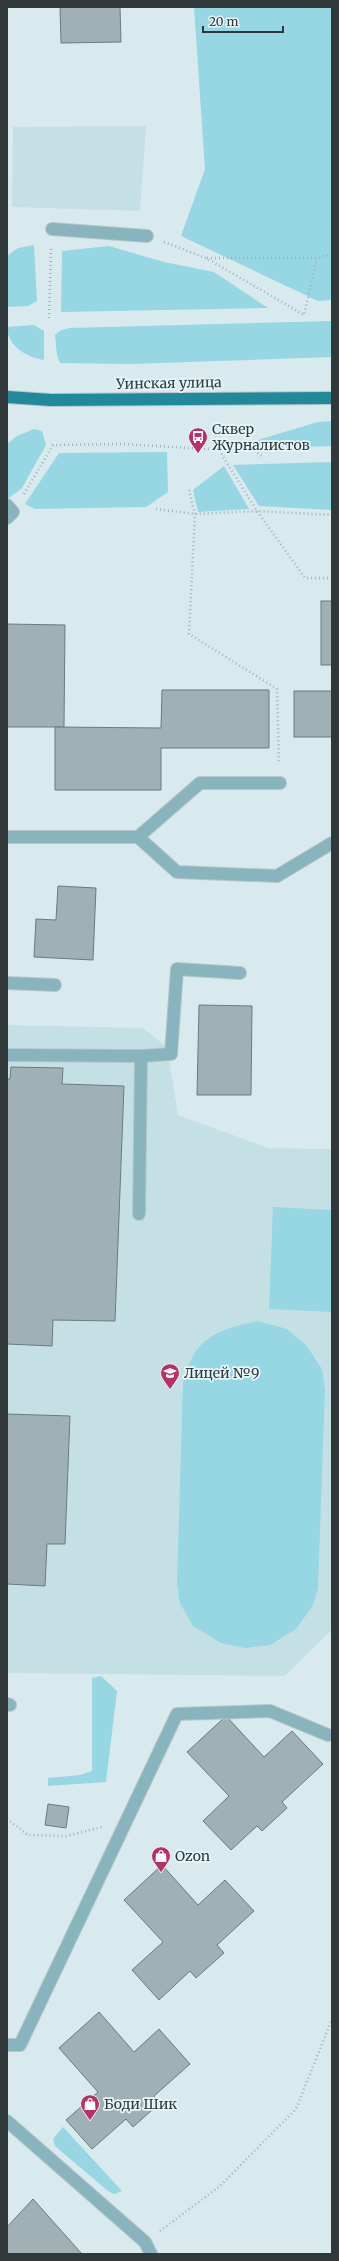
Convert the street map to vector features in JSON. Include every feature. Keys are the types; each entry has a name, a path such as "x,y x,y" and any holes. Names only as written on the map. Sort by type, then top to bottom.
{"main road":[{"name":"Уинская улица","path":"7,397 51,400 332,398"}],"lane":[{"path":"52,229 147,236"},
{"path":"7,837 138,837 200,783 280,783"},
{"path":"138,837 177,872 277,876 332,843"},
{"path":"7,1055 141,1056 171,1054 177,969 240,973"},
{"path":"7,983 55,985"},
{"path":"139,1214 141,1056"},
{"path":"7,2045 20,2045 177,1714 270,1710 328,1735"},
{"path":"7,2120 146,2242 151,2254"}],"path":[{"path":"49,318 52,229"},
{"path":"147,236 206,258 304,315 317,258"},
{"path":"206,258 317,258 332,254"},
{"path":"9,512 53,445 122,444 203,449 248,446 262,456"},
{"path":"217,447 257,511 305,578 332,578"},
{"path":"189,490 195,514 189,634 277,689 280,783"},
{"path":"156,509 195,514 257,511 332,515"},
{"path":"7,1819 28,1835 66,1836 126,1821"},
{"path":"146,2242 220,2186 296,2109 332,2019"}],"shaded area":[{"path":"194,7 332,7 332,300 318,301 181,236 205,169"},
{"path":"146,126 140,211 12,207 13,127"},
{"path":"34,245 37,301 28,306 7,307 7,256 18,248"},
{"path":"109,246 164,262 214,272 268,308 61,312 62,251"},
{"path":"332,321 332,357 130,364 60,363 57,355 55,335 61,330 70,328"},
{"path":"34,325 44,331 44,360 25,354 14,345 8,334 7,327"},
{"path":"332,421 332,446 256,449 254,443 261,439 318,422"},
{"path":"34,429 42,431 46,445 22,488 9,498 7,495 7,444 17,436"},
{"path":"167,452 168,492 146,507 35,509 25,504 59,453"},
{"path":"332,462 332,510 259,506 233,465"},
{"path":"224,466 249,509 198,512 193,490"},
{"name":"Лицей №9","path":"7,1025 143,1028 167,1047 178,1115 268,1148 332,1149 332,1630 285,1676 7,1673"},
{"path":"273,1207 332,1210 332,1312 269,1309"},
{"path":"258,1321 287,1329 306,1345 322,1369 325,1390 318,1589 312,1607 296,1629 270,1645 245,1648 221,1643 193,1626 180,1603 177,1584 183,1382 194,1355 201,1345 209,1338 230,1328"},
{"path":"101,1676 117,1691 106,1782 48,1786 48,1778 80,1775 92,1771 92,1678"},
{"path":"63,2127 122,2191 114,2194 108,2191 55,2146 53,2139"}],"building":[{"path":"60,7 120,7 121,42 61,43"},
{"path":"321,601 332,601 332,665 321,665"},
{"path":"7,624 65,625 64,727 7,727"},
{"path":"162,690 269,690 269,748 161,748 161,790 55,790 55,727 161,728"},
{"path":"294,691 332,691 332,737 294,737"},
{"path":"58,886 96,888 93,960 34,957 36,919 56,920"},
{"path":"199,1005 252,1006 251,1095 197,1095"},
{"path":"11,1067 63,1068 62,1084 124,1086 115,1321 53,1320 52,1346 7,1344 7,1079 10,1079"},
{"path":"7,1414 70,1416 65,1544 47,1544 45,1586 7,1584"},
{"path":"226,1716 264,1757 292,1731 323,1764 282,1802 287,1808 262,1831 257,1826 231,1850 203,1821 229,1796 187,1752"},
{"path":"48,1804 69,1807 66,1828 45,1825"},
{"path":"162,1865 198,1905 225,1880 254,1911 217,1945 224,1953 196,1978 190,1971 159,2000 132,1970 163,1942 124,1900"},
{"path":"99,2012 134,2052 159,2029 190,2064 154,2096 160,2103 133,2127 126,2119 92,2149 66,2120 98,2092 59,2048"},
{"path":"33,2199 82,2254 7,2254 7,2227"}],"place":[{"name":"Сквер Журналистов","path":"198,454"},
{"name":"Лицей №9","path":"170,1390"},
{"name":"Ozon","path":"161,1873"},
{"name":"Боди Шик","path":"90,2121"}]}
